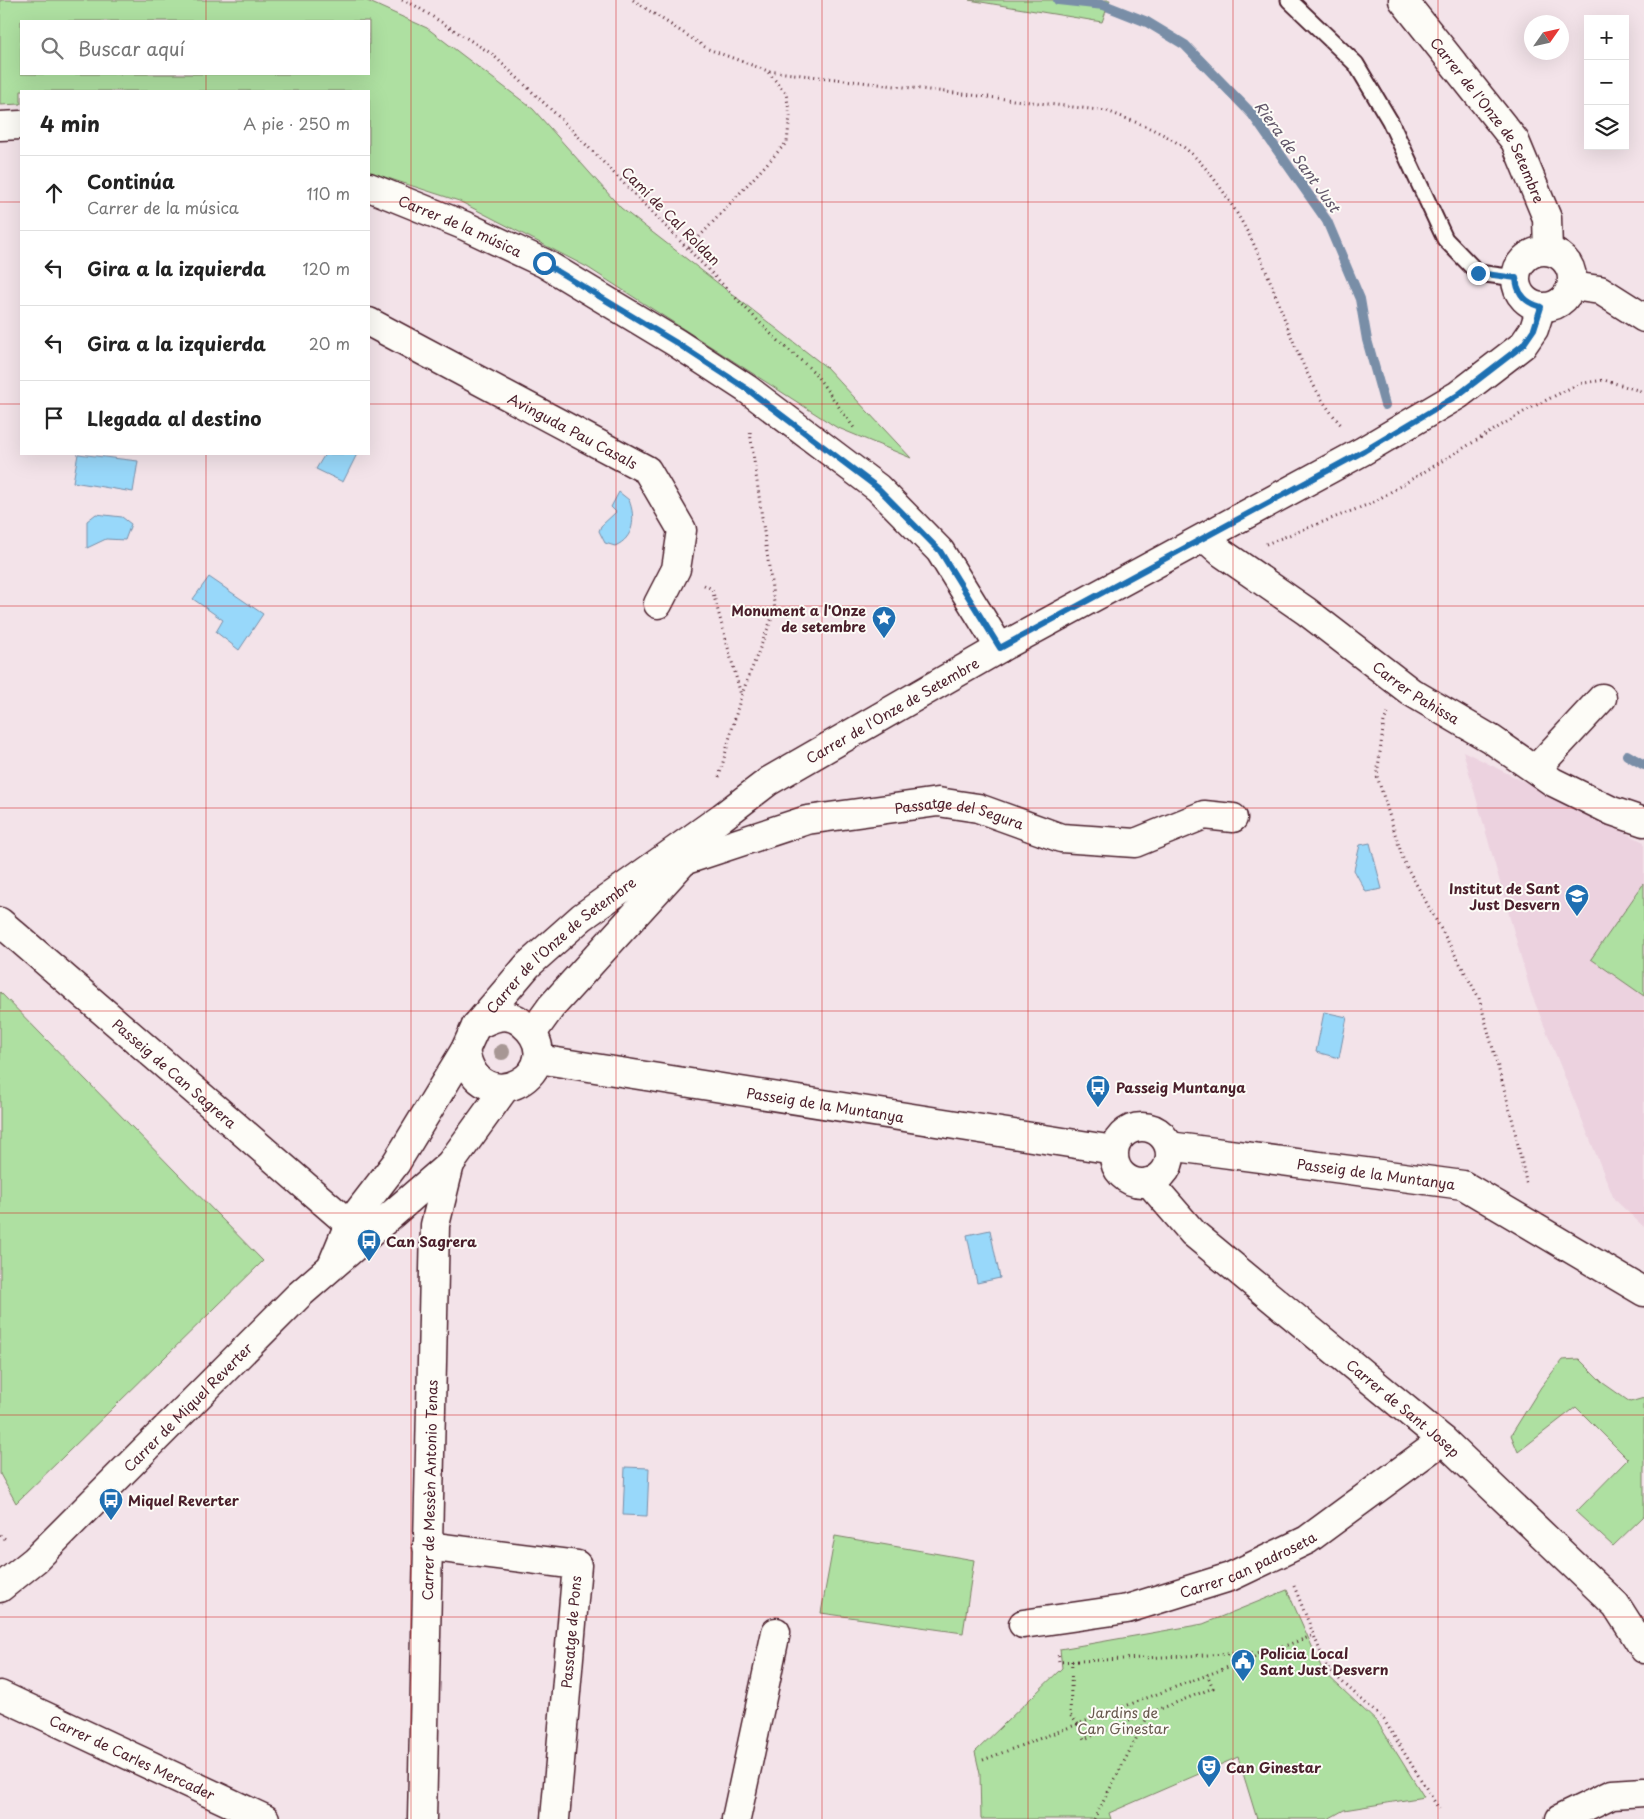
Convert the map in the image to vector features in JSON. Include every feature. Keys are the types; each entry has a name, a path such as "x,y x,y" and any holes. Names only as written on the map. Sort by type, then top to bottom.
{"street":[{"name":"Carrer de l'Onze de Setembre","path":"1403,0 1515,141 1547,218 1548,251"},
{"path":"0,126 20,126"},
{"name":"Carrer de la música","path":"370,188 463,225 544,263 675,342 747,389 878,488 940,551 1000,648"},
{"path":"1548,251 1559,255 1568,263 1572,274 1572,286 1563,301 1552,306 1541,307 1525,299 1518,289 1516,278 1519,266 1526,257 1537,252 1548,251"},
{"path":"1572,286 1600,290 1644,318"},
{"name":"Carrer de l'Onze de Setembre","path":"471,1038 528,964 582,917 769,781 1000,648 1364,451 1458,395 1523,345 1534,329 1541,307"},
{"name":"Avinguda Pau Casals","path":"370,323 647,470 682,530 676,569 658,604"},
{"name":"Carrer Pahissa","path":"1205,538 1233,561 1306,611 1402,686 1491,739 1553,782 1612,811 1644,822"},
{"path":"1536,769 1602,698"},
{"name":"Passatge del Segura","path":"686,860 807,820 938,802 978,808 1061,838 1135,843 1204,815 1233,818"},
{"name":"Carrer de l'Onze de Setembre","path":"532,1032 551,1007 686,860 722,817"},
{"name":"Passeig de Can Sagrera","path":"0,922 349,1224"},
{"path":"495,1016 516,1018 532,1032 538,1045 538,1059 532,1073 520,1084 505,1088 490,1086 476,1078 468,1065 471,1038 495,1016"},
{"name":"Carrer de Miquel Reverter","path":"332,1266 349,1224 396,1163 471,1038"},
{"name":"Passeig de la Muntanya","path":"538,1059 1114,1150"},
{"name":"Carrer de Miquel Reverter","path":"0,1588 35,1560 300,1295 450,1164 505,1088"},
{"path":"1147,1126 1161,1133 1169,1146 1170,1158 1167,1168 1159,1178 1149,1182 1130,1181 1117,1168 1114,1150 1120,1136 1132,1127 1147,1126"},
{"name":"Passeig de la Muntanya","path":"1169,1146 1463,1185 1644,1292"},
{"name":"Carrer de Messèn Antonio Tenas","path":"422,1819 434,1225 450,1164"},
{"name":"Carrer de Sant Josep","path":"1149,1182 1194,1233 1443,1440 1616,1605 1644,1649"},
{"name":"Carrer can padroseta","path":"1023,1624 1127,1609 1230,1577 1307,1540 1443,1440"},
{"name":"Passatge de Pons","path":"427,1546 577,1565 555,1819"},
{"path":"736,1819 776,1632"},
{"name":"Carrer de Carles Mercader","path":"0,1695 265,1819"},
{"path":"1560,1819 1612,1794 1644,1792"}],"lane":[{"path":"1289,0 1356,64 1390,121 1445,239 1478,273 1516,278"}],"path":[{"name":"Camí de Cal Roldan","path":"402,0 414,5 492,54 560,118 628,189 689,248 772,336 814,372 853,424 856,434"},
{"path":"633,0 708,49 768,71 1107,111 1160,133 1194,156 1224,191 1270,282 1296,352 1329,411"},
{"path":"689,248 787,142 790,116 786,93 768,71"},
{"path":"1233,561 1274,540 1372,503 1527,410 1578,384 1604,380 1644,392"},
{"path":"722,817 717,784 741,696 775,610 750,438"},
{"path":"712,589 741,696"},
{"path":"1402,686 1384,721 1377,776 1404,862 1479,998 1512,1118 1536,1228"},
{"path":"1294,1586 1312,1636 1327,1668 1384,1720 1438,1808"},
{"path":"983,1760 1312,1636"},
{"path":"1058,1646 1059,1662 1268,1652"},
{"path":"1072,1661 1070,1715 1077,1724 1084,1739 1213,1688 1207,1674"},
{"path":"1094,1819 1149,1713"}],"shaded area":[{"name":"Institut de Sant Just Desvern","path":"1463,751 1644,842 1644,1227 1614,1199 1531,993"}],"green space":[{"path":"0,0 365,0 427,28 533,109 621,208 826,367 911,458 836,427 587,267 459,201 370,172 370,90 20,90 20,104 0,105"},
{"path":"969,0 1110,0 1102,22"},
{"path":"1644,883 1644,996 1591,959"},
{"path":"0,992 263,1261 16,1503 0,1474"},
{"path":"1579,1359 1603,1383 1630,1402 1644,1398 1644,1516 1613,1546 1576,1512 1628,1459 1576,1407 1518,1452 1511,1435 1541,1387 1562,1360"},
{"path":"835,1536 974,1560 963,1633 821,1613"},
{"name":"Jardins de Can Ginestar","path":"1287,1590 1323,1671 1378,1723 1424,1797 1344,1810 1328,1819 1257,1819 1238,1757 1109,1813 1111,1819 981,1819 980,1774 975,1752 1062,1668 1060,1649 1203,1624"}],"water":[{"path":"78,455 138,461 133,492 73,482"},
{"path":"324,455 356,455 343,482 316,469"},
{"path":"619,492 629,500 633,520 630,533 615,546 605,543 599,531 601,526 616,512 611,507"},
{"path":"96,514 122,517 131,524 125,540 106,539 87,548 87,521"},
{"path":"209,577 263,614 239,650 216,632 223,620 193,599"},
{"path":"1370,843 1382,889 1366,892 1354,870 1360,845"},
{"path":"1324,1012 1347,1017 1339,1058 1316,1052"},
{"path":"990,1230 1000,1278 977,1283 967,1235"},
{"path":"625,1467 649,1468 647,1516 623,1515"}],"waterway":[{"name":"Riera de Sant Just","path":"1058,0 1104,5 1147,22 1185,45 1252,114 1327,221 1360,299 1367,340 1385,405"},
{"name":"Riera de Sant Just","path":"1627,755 1644,765"}],"place":[{"name":"Monument a l'Onze de setembre","path":"884,639"},
{"name":"Institut de Sant Just Desvern","path":"1577,917"},
{"name":"Passeig Muntanya","path":"1098,1108"},
{"name":"Can Sagrera","path":"369,1262"},
{"name":"Miquel Reverter","path":"111,1521"},
{"name":"Policia Local Sant Just Desvern","path":"1243,1682"},
{"name":"Can Ginestar","path":"1209,1788"}],"route":[{"path":"544,263 604,301 675,342 747,389 878,488 940,551 1000,648 1364,451 1458,395 1523,345 1534,329 1541,307 1535,306 1525,299 1518,289 1516,278 1478,273"}]}
